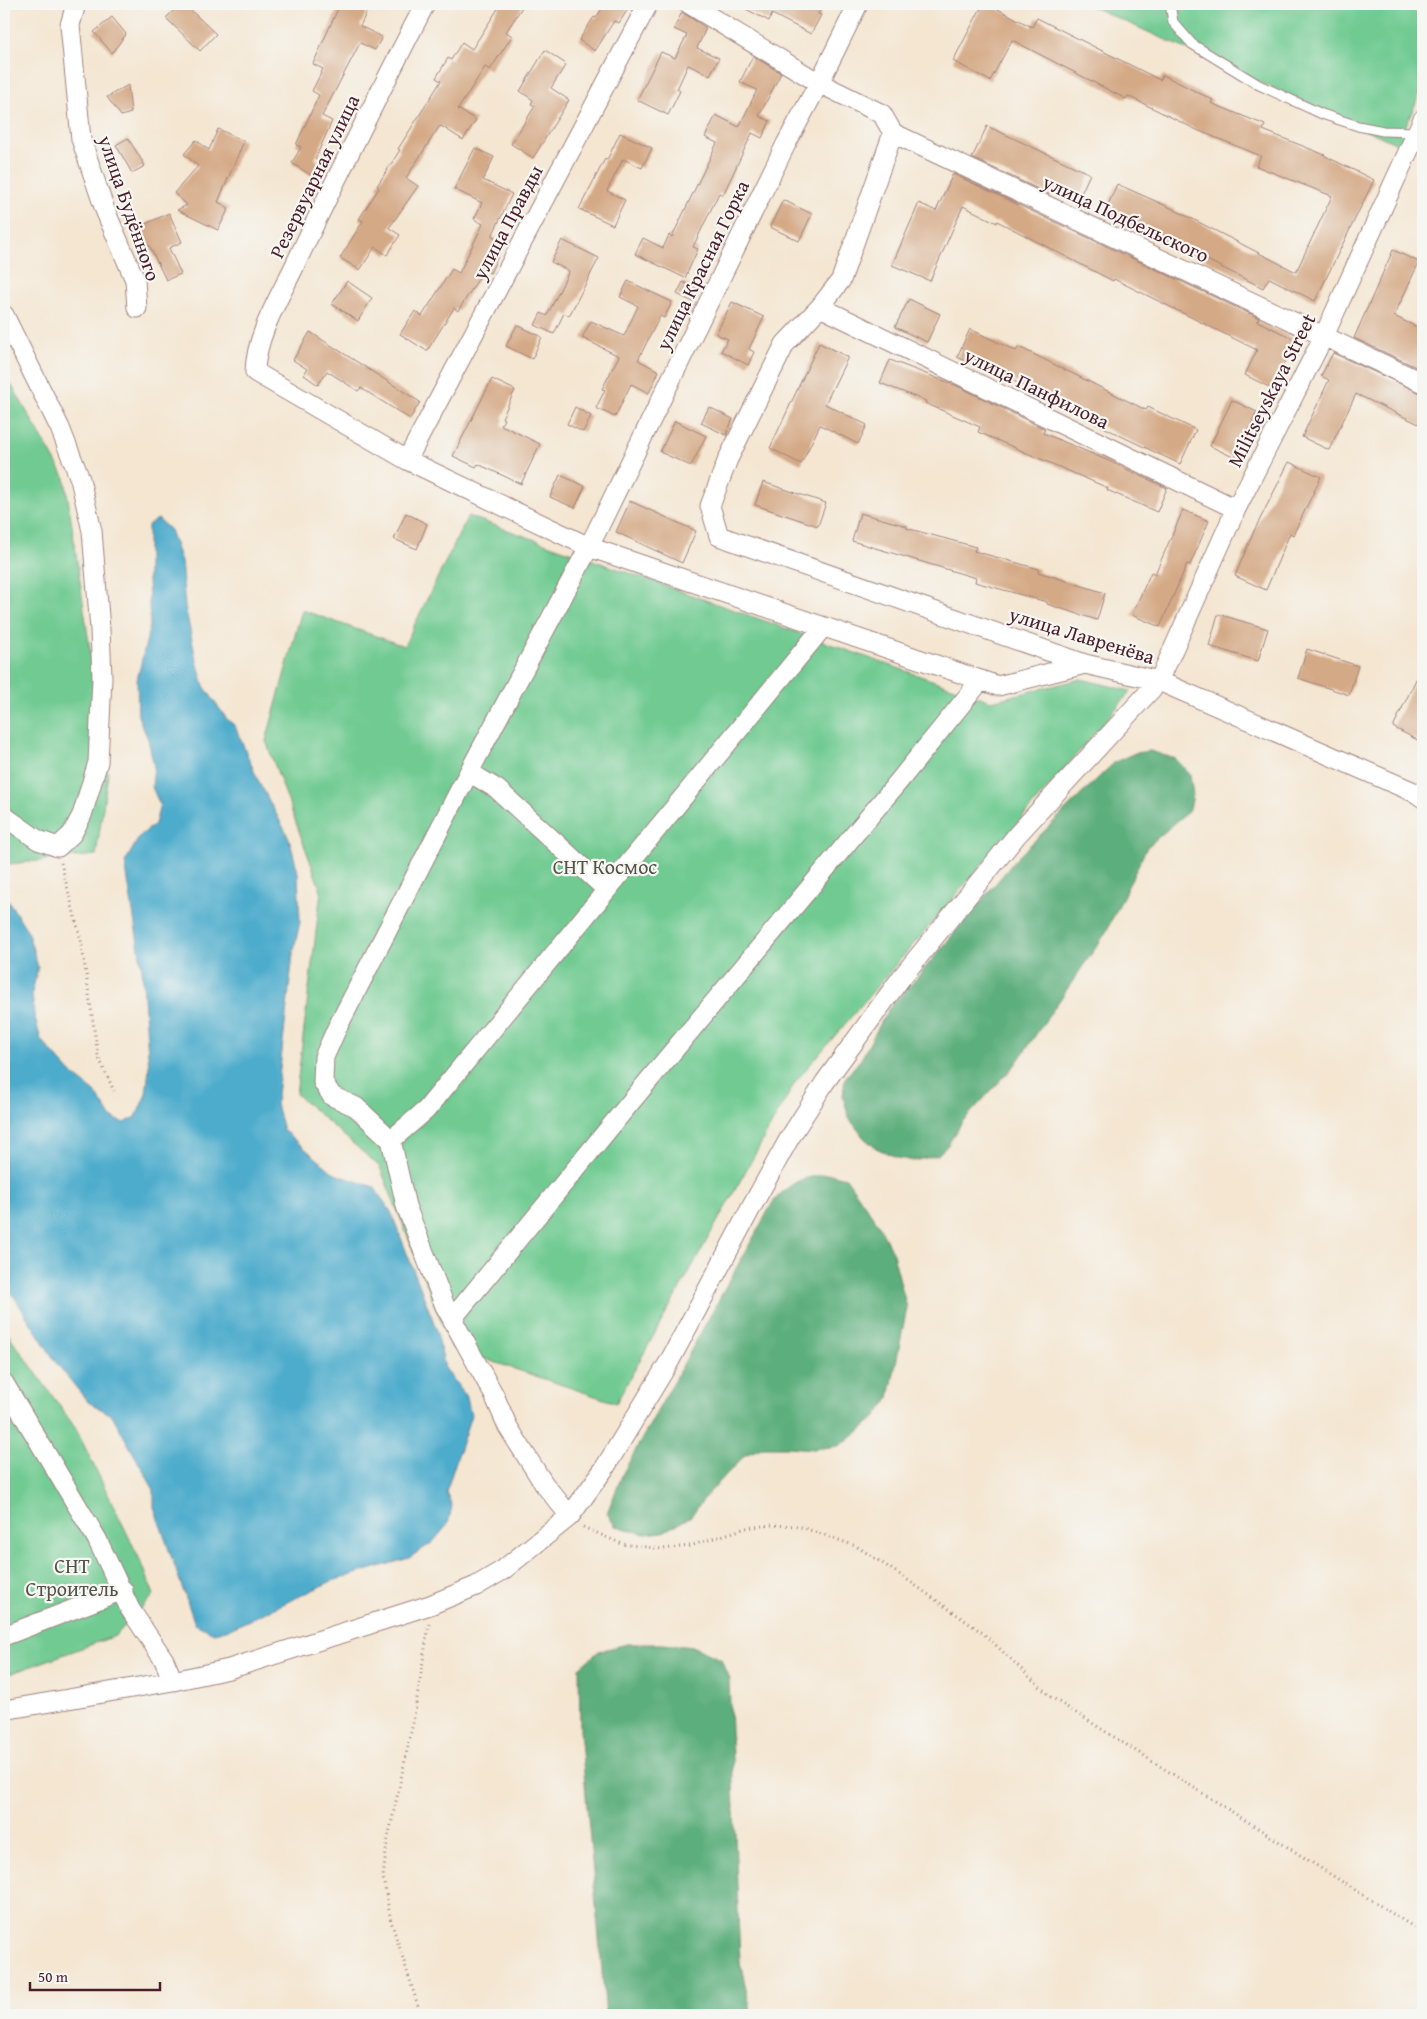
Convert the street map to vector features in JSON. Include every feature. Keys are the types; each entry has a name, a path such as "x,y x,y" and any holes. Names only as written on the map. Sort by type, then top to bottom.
{"street":[{"name":"улица Будённого","path":"76,4 70,25 81,139 105,210 135,280 137,308"},
{"name":"Резервуарная улица","path":"407,460 255,372 255,356 266,327 316,220 425,4"},
{"name":"улица Правды","path":"407,460 648,4"},
{"path":"689,4 819,83 882,114 893,133 841,280 820,307"},
{"name":"улица Красная Горка","path":"391,1140 356,1107 332,1096 323,1082 324,1057 337,1028 469,772 590,548 786,144 858,4"},
{"name":"Militseyskaya Street","path":"4,1710 174,1681 229,1669 430,1606 476,1586 503,1570 570,1516 604,1469 669,1362 789,1139 825,1082 902,978 1017,835 1159,681 1236,509 1324,336 1420,125"},
{"name":"улица Подбельского","path":"893,133 1423,383"},
{"name":"улица Панфилова","path":"820,307 1236,509"},
{"name":"улица Лавренёва","path":"820,307 785,344 728,459 710,506 719,536 1085,664 1159,681 1421,790"},
{"path":"4,315 60,428 80,479 92,531 102,678 98,762 82,815 72,834 58,848 38,840 4,816"},
{"path":"407,460 590,548 998,686 1085,664"},
{"path":"570,1516 544,1484 508,1428 494,1395 445,1306 406,1206 391,1140 426,1110 823,627"},
{"path":"452,1319 638,1092 900,781 981,680"},
{"path":"469,772 497,789 606,889"},
{"path":"4,1383 97,1539 130,1608 164,1660 174,1681"},
{"path":"4,1636 123,1590"}],"lane":[{"path":"1170,4 1173,22 1192,44 1259,86 1322,114 1358,126 1383,130 1420,125"}],"path":[{"path":"58,848 81,940 98,1056 114,1091"},
{"path":"570,1516 584,1528 622,1544 662,1550 690,1546 746,1528 770,1524 798,1526 856,1546 984,1634 1051,1697 1423,1933"},
{"path":"420,2015 391,1921 383,1878 387,1843 413,1723 428,1633 430,1606"}],"green space":[{"path":"1086,4 1423,4 1423,87 1406,125 1402,146"},
{"path":"4,372 65,478 108,774 96,855 9,864 4,860"},
{"name":"СНТ Космос","path":"468,516 991,701 1081,679 1131,691 796,1081 616,1403 452,1348 380,1167 296,1094 321,891 266,741 302,610 404,646"},
{"path":"1150,751 1176,759 1190,775 1193,795 1190,810 1147,847 1105,934 1015,1065 962,1122 947,1146 938,1155 914,1161 898,1158 876,1148 864,1138 849,1118 843,1096 845,1078 861,1059 889,1008 915,980 1017,858 1097,779 1115,762 1135,753"},
{"path":"830,1174 846,1178 878,1224 893,1254 907,1308 889,1398 876,1417 855,1435 838,1446 814,1449 764,1447 745,1455 707,1495 690,1517 663,1532 645,1534 615,1526 607,1513 623,1473 773,1202 786,1189 798,1181"},
{"name":"СНТ Строитель","path":"4,1328 76,1429 143,1566 154,1595 115,1636 4,1676"},
{"path":"627,1644 663,1644 694,1647 721,1659 729,1679 740,1962 752,2015 606,2015 580,1730 579,1668 599,1651"}],"water":[{"path":"158,519 170,530 181,561 185,606 204,686 226,718 235,726 257,778 289,838 298,872 300,922 293,954 276,1104 283,1130 335,1174 374,1187 391,1212 436,1328 445,1368 467,1398 471,1415 446,1492 452,1506 448,1524 433,1542 409,1558 332,1581 230,1629 214,1633 195,1624 154,1507 154,1490 112,1415 88,1402 57,1364 4,1281 4,894 27,930 38,967 32,993 34,1014 41,1040 71,1073 95,1092 111,1117 124,1123 136,1117 146,1094 149,1069 142,968 125,862 140,836 155,824 160,805 152,787 154,766 148,739 138,716 137,680 150,626 148,525"}],"building":[{"path":"180,4 184,4 216,34 200,51 166,18"},
{"path":"340,4 356,4 368,9 360,26 382,37 375,50 360,43 322,116 332,121 315,159 320,162 312,176 292,163 301,147 296,145 319,95 312,91 323,69 313,64"},
{"path":"501,4 524,4 506,32 512,36 490,70 485,67 458,109 476,120 463,140 441,126 439,127 406,178 418,186 389,228 400,235 387,255 375,247 360,270 340,258 363,221 359,219 379,188 377,186 400,150 398,149 441,81 436,78 448,58 451,60 462,42 472,49"},
{"path":"605,4 621,4 628,9 619,23 614,21 595,51 579,40"},
{"path":"736,4 824,4 818,14 821,15 811,34 772,14 769,21"},
{"path":"983,4 988,4 1032,27 1037,18 1160,80 1163,75 1213,100 1211,103 1265,125 1263,130 1325,155 1374,180 1315,301 1269,278 1263,288 1203,258 1202,260 1138,228 1104,214 1117,184 1171,208 1296,272 1332,196 1256,166 1261,156 1197,130 1128,96 1126,99 1012,40 990,81 953,61"},
{"path":"682,12 706,28 697,48 719,58 710,75 688,65 677,89 680,91 668,115 637,100 661,52 675,58 687,35 674,29"},
{"path":"112,17 126,34 112,53 94,32"},
{"path":"545,50 566,64 551,88 569,100 533,158 511,144 535,106 531,104 533,100 520,91"},
{"path":"753,56 781,73 759,116 770,121 762,138 752,133 723,195 719,193 693,247 698,249 685,278 635,254 643,238 663,248 669,235 672,237 717,143 705,137 716,115 739,127 757,90 740,82"},
{"path":"128,85 131,113 121,116 107,97"},
{"path":"987,126 1090,174 1077,202 1051,190 1049,194 972,158"},
{"path":"218,129 244,141 218,202 229,208 218,230 177,210 187,205 174,193 198,166 184,154 196,140 209,150"},
{"path":"620,133 652,148 642,168 623,159 607,191 625,200 613,225 579,209"},
{"path":"128,138 145,166 132,173 116,145"},
{"path":"475,148 494,157 483,180 512,194 492,236 505,242 490,273 484,270 458,311 454,308 427,351 400,334 415,311 422,316 452,269 459,273 483,224 474,219 482,203 454,189"},
{"path":"953,174 1259,318 1257,321 1296,340 1271,388 1245,375 1257,350 963,206 930,281 892,265 919,203 936,211"},
{"path":"783,200 812,214 799,241 770,227"},
{"path":"169,213 182,242 169,248 181,274 166,280 149,245 142,248 135,229"},
{"path":"562,240 599,258 569,316 564,313 554,334 535,325 541,313 547,316 569,271 551,262"},
{"path":"1393,250 1419,262 1394,316 1423,330 1423,356 1418,368 1354,338"},
{"path":"347,281 372,298 358,321 332,304"},
{"path":"628,281 672,302 664,318 660,316 638,360 659,371 649,393 631,384 615,417 596,408 605,390 602,389 619,356 582,338 591,321 624,336 638,306 620,297"},
{"path":"683,282 699,290 693,302 677,294"},
{"path":"909,299 940,314 927,342 895,327"},
{"path":"732,302 764,317 749,349 754,352 748,365 721,351 728,339 716,334"},
{"path":"517,325 542,337 532,359 506,346"},
{"path":"970,329 1016,351 1019,347 1146,410 1148,407 1196,430 1180,464 987,367 985,371 957,357"},
{"path":"310,332 420,402 410,419 361,388 358,391 327,371 318,385 304,375 307,369 293,360"},
{"path":"819,343 848,357 825,404 867,425 858,444 820,425 801,464 770,448"},
{"path":"1333,353 1423,394 1423,426 1356,394 1329,450 1302,437 1329,380 1321,376"},
{"path":"890,360 957,386 1045,429 1043,433 1167,488 1157,512 1107,490 1108,488 978,432 980,427 925,403 926,401 880,383"},
{"path":"492,379 515,390 502,418 504,419 501,425 540,444 521,484 478,464 476,467 453,456"},
{"path":"1232,400 1257,412 1235,458 1210,446"},
{"path":"575,407 591,416 583,432 567,424"},
{"path":"709,407 733,419 726,435 701,423"},
{"path":"675,421 706,436 691,466 660,452"},
{"path":"1289,462 1321,477 1293,535 1290,533 1266,590 1235,576 1254,531"},
{"path":"560,475 585,486 575,508 550,497"},
{"path":"763,482 826,503 818,526 755,505"},
{"path":"630,501 696,531 682,563 616,532"},
{"path":"1183,510 1209,521 1190,565 1187,564 1160,627 1132,615 1151,572 1155,574"},
{"path":"406,513 427,524 417,549 394,539"},
{"path":"860,513 976,547 974,551 1039,569 1038,572 1105,593 1097,620 1047,604 1047,602 975,582 976,578 852,541"},
{"path":"1218,614 1268,629 1258,661 1209,646"},
{"path":"1307,649 1358,666 1349,695 1298,678"},
{"path":"1423,665 1423,743 1393,727"}]}
